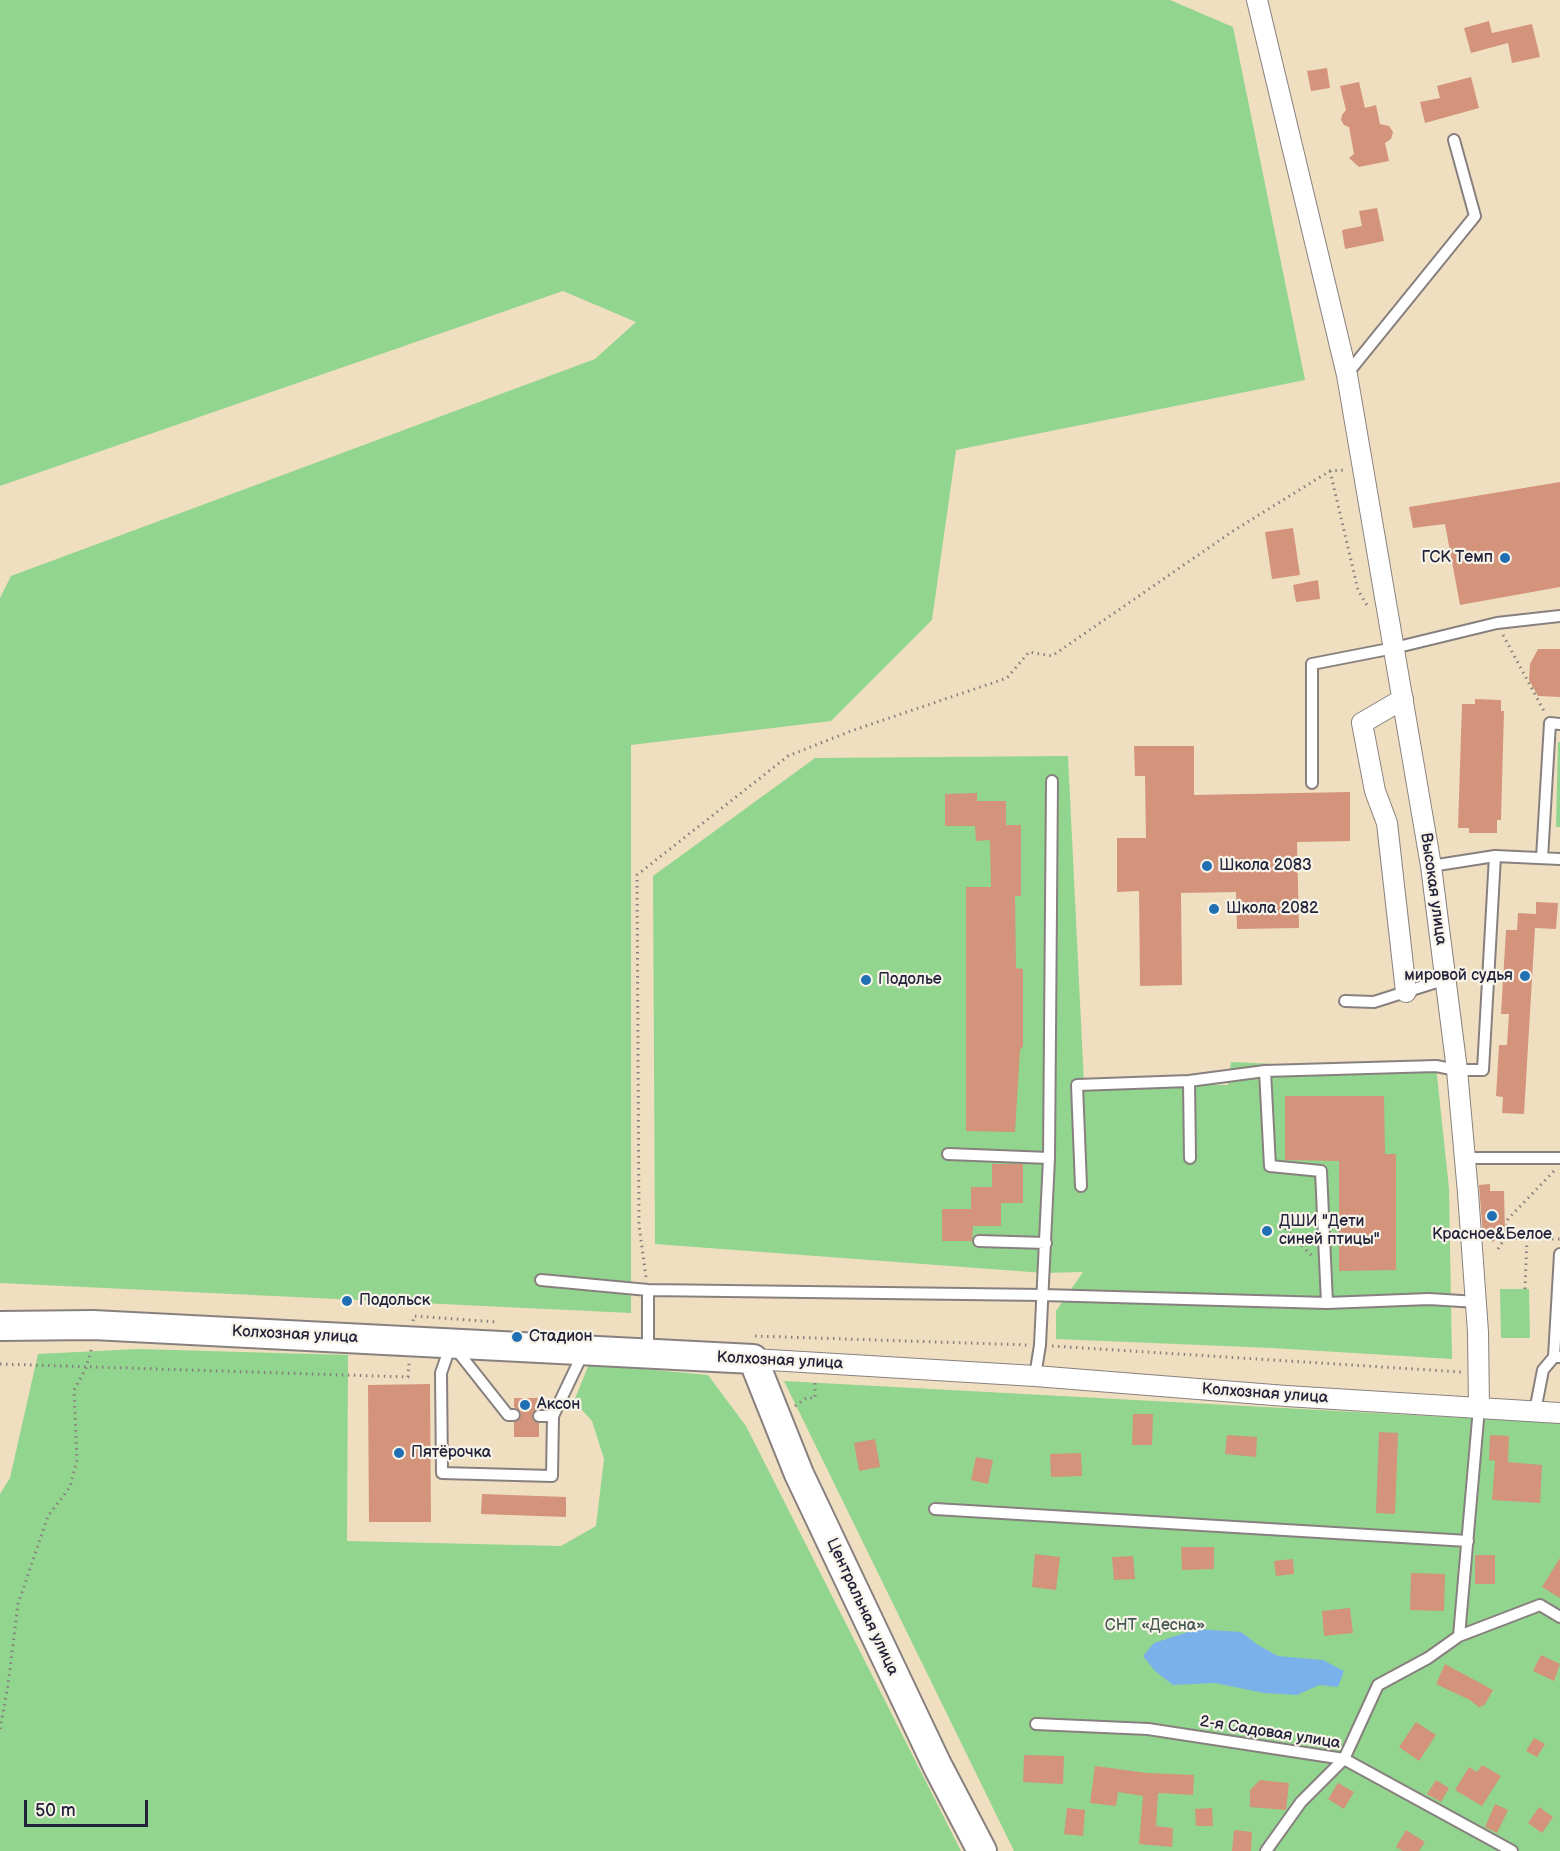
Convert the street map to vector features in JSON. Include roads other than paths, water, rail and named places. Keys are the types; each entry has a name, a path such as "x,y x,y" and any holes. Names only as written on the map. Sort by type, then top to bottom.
{"street":[{"name":"Высокая улица","path":"1256,0 1347,375 1431,866 1457,1070 1477,1302 1479,1408"},
{"path":"1403,699 1362,723 1375,791 1387,823 1406,992"},
{"name":"Колхозная улица","path":"0,1326 93,1324 753,1359 1035,1376 1286,1396 1560,1413"},
{"name":"Центральная улица","path":"753,1359 800,1474 937,1765 982,1851"}],"lane":[{"path":"1347,375 1475,216 1454,141"},
{"path":"1312,783 1312,664 1394,648 1497,623 1560,616"},
{"path":"1542,858 1555,724"},
{"path":"1035,1376 1040,1345 1049,1158 1052,781"},
{"path":"1431,866 1495,856 1560,859"},
{"path":"1081,1186 1077,1085 1189,1081 1265,1071 1436,1066 1457,1070 1483,1070 1495,856"},
{"path":"1345,1001 1374,1002 1446,979"},
{"path":"1265,1071 1270,1166 1321,1171 1327,1303"},
{"path":"1189,1081 1190,1158"},
{"path":"948,1154 1049,1158"},
{"path":"1464,1158 1560,1158"},
{"path":"979,1241 1046,1243"},
{"path":"1535,1411 1543,1370 1557,1357 1560,1254"},
{"path":"542,1280 648,1290 1043,1295 1327,1303 1429,1299 1477,1302"},
{"path":"648,1290 648,1354"},
{"path":"452,1343 507,1415 514,1415"},
{"path":"452,1343 441,1374 442,1473 552,1476 554,1416 584,1350"},
{"path":"1459,1636 1479,1408"},
{"path":"539,1416 554,1416"},
{"path":"935,1509 1468,1540"},
{"path":"1266,1851 1301,1802 1344,1759 1378,1685 1428,1658 1459,1636 1540,1605 1560,1617"},
{"name":"2-я Садовая улица","path":"1036,1724 1148,1729 1344,1759 1512,1851"}],"water":[{"path":"1197,1629 1241,1632 1278,1656 1323,1660 1344,1671 1338,1687 1319,1685 1297,1695 1264,1693 1215,1683 1173,1685 1155,1671 1143,1656 1154,1643"}],"place":[{"name":"ГСК Темп","path":"1505,558"},
{"name":"Школа 2083","path":"1207,866"},
{"name":"Школа 2082","path":"1214,909"},
{"name":"мировой судья","path":"1525,976"},
{"name":"Подолье","path":"866,980"},
{"name":"Красное&Белое","path":"1492,1216"},
{"name":"ДШИ \"Дети синей птицы\"","path":"1267,1231"},
{"name":"Подольск","path":"347,1301"},
{"name":"Стадион","path":"517,1337"},
{"name":"Аксон","path":"525,1405"},
{"name":"Пятёрочка","path":"399,1453"}],"park label":[{"name":"СНТ «Десна»","path":"1155,1626"}]}
